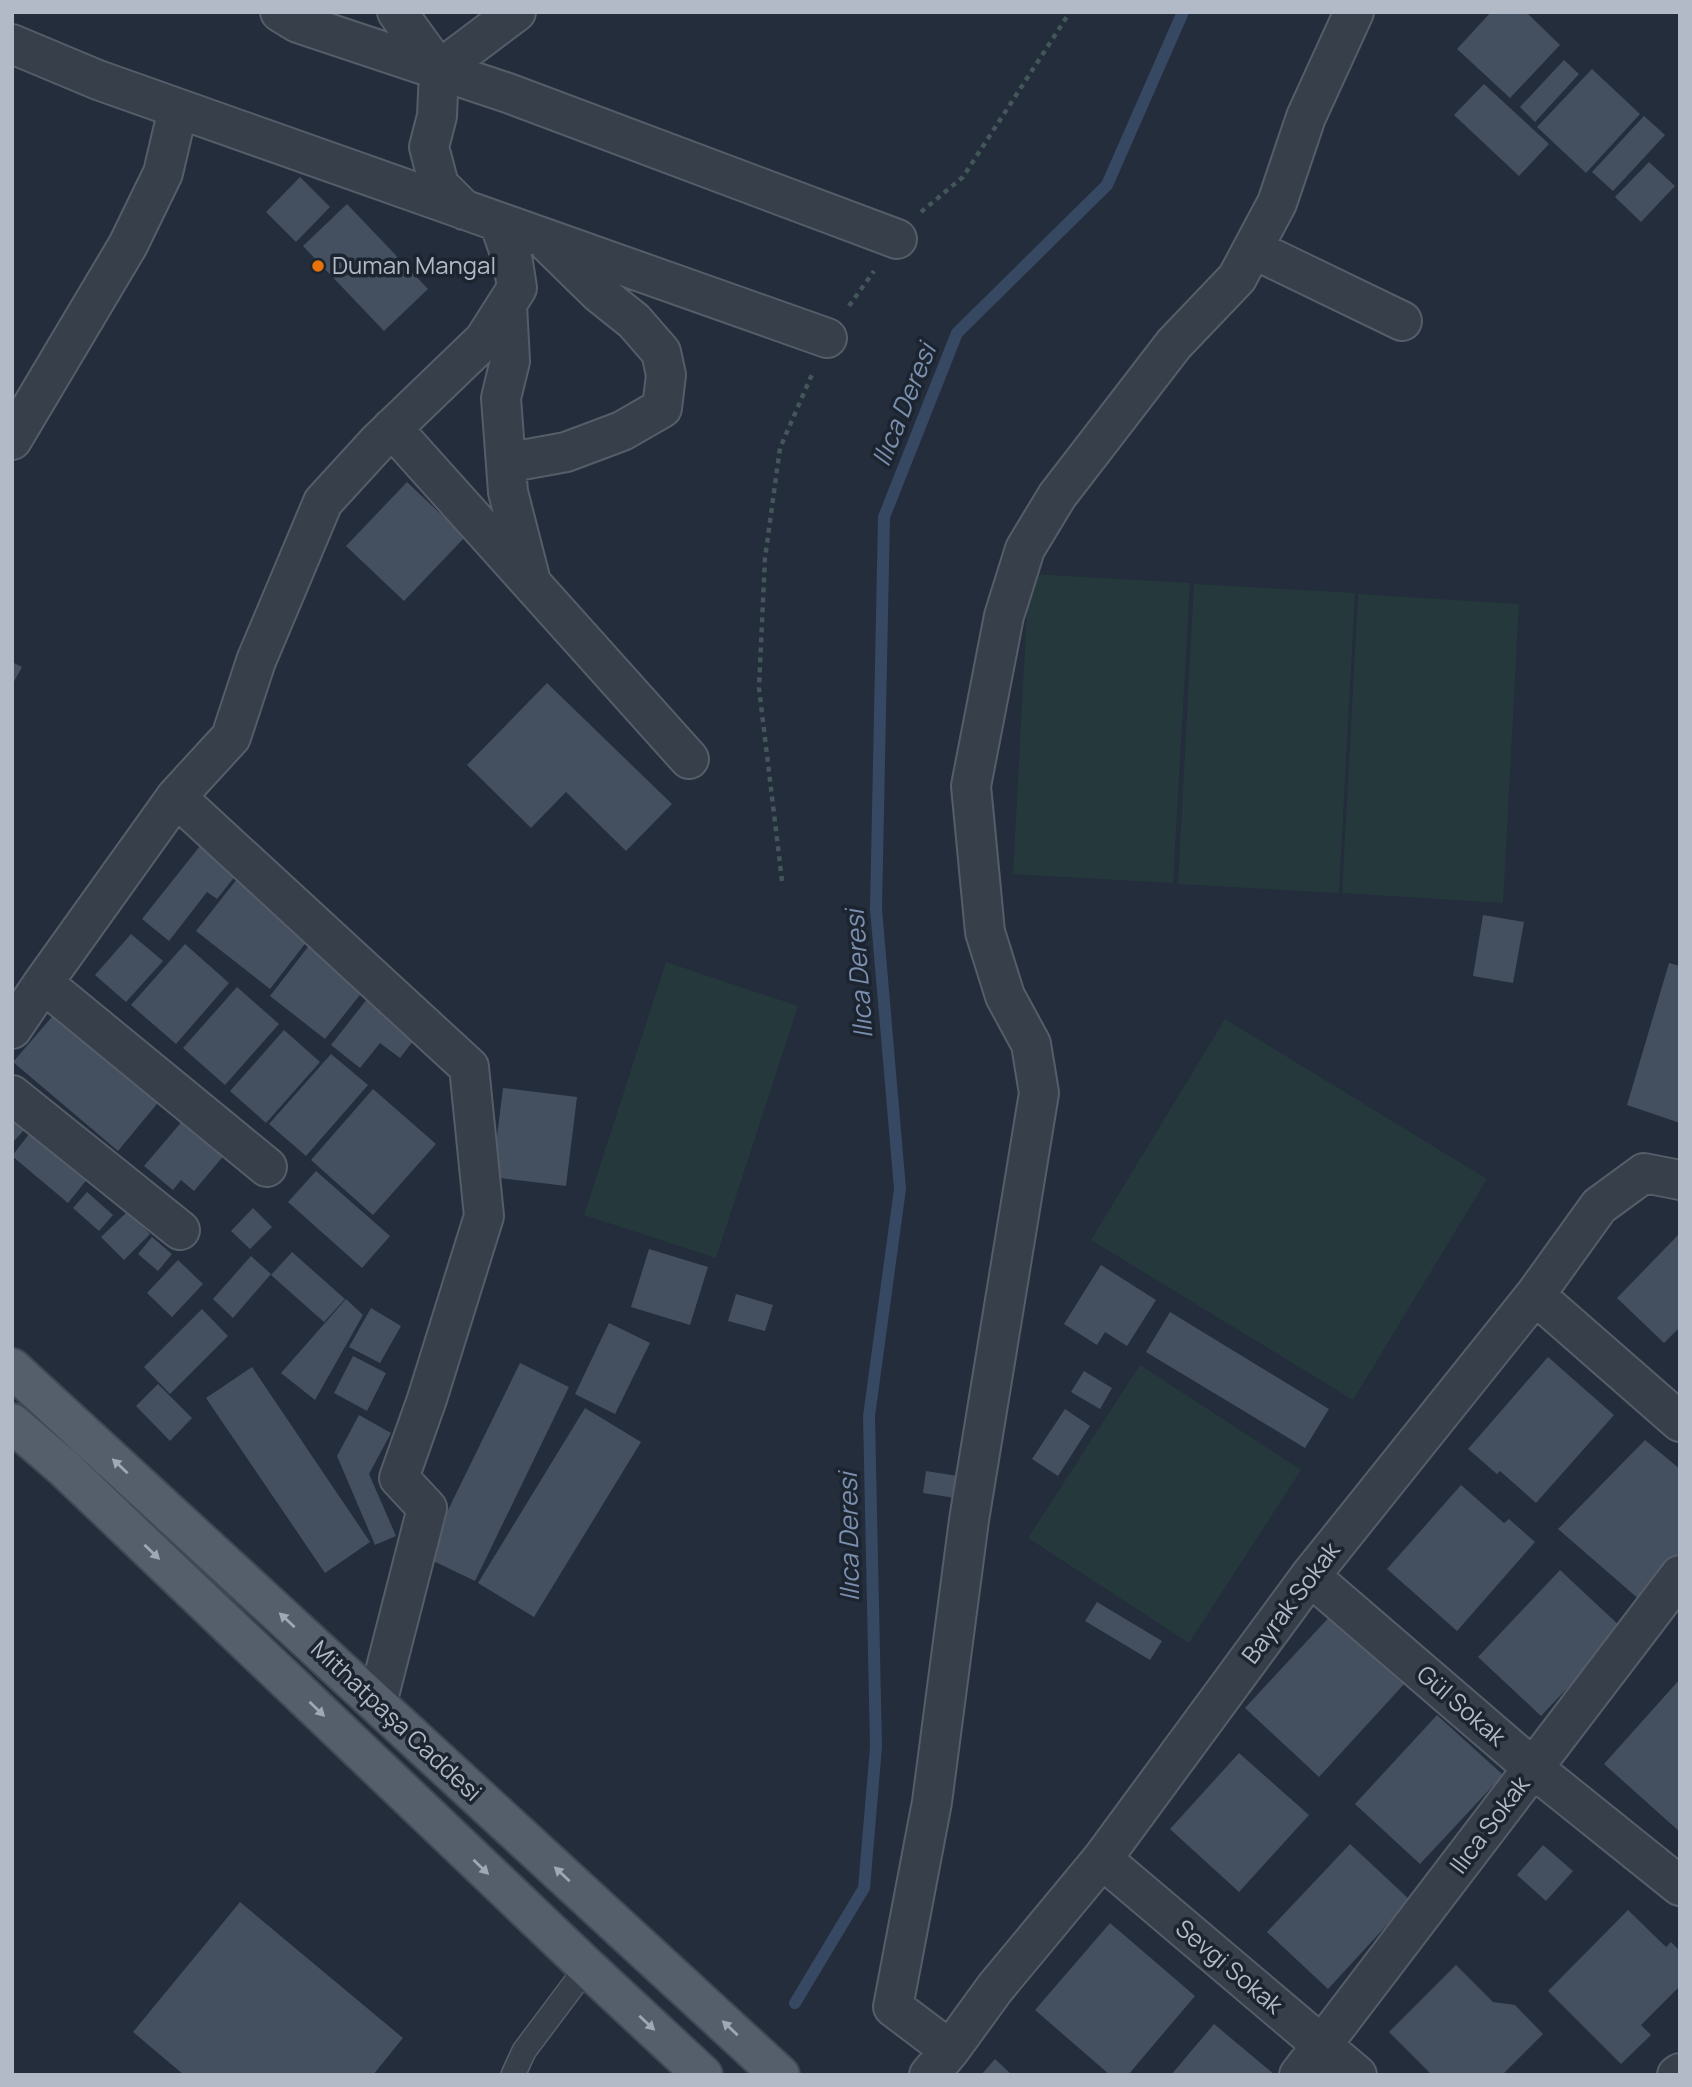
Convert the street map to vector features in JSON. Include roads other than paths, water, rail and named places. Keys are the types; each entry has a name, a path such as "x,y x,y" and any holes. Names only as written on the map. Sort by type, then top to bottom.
{"main road":[{"name":"Mithatpaşa Caddesi","path":"12,1368 780,2075"},
{"name":"Mithatpaşa Caddesi","path":"12,1423 63,1467 703,2075"}],"street":[{"path":"279,12 298,23 520,98 897,239"},
{"path":"12,1029 176,797 231,737 256,662 323,502 392,428 484,341 517,288 513,262 482,216 439,185 429,147 438,116 439,70 397,12"},
{"path":"439,70 516,12"},
{"path":"939,2063 893,2007 932,1802 969,1520 1039,1093 1031,1044 1005,996 985,932 971,786 1004,616 1026,549 1057,496 1174,344 1237,278 1277,203 1306,117 1354,12"},
{"path":"12,44 98,80 827,338"},
{"path":"12,440 128,245 163,173 178,108"},
{"path":"506,463 566,452 622,431 662,408 666,375 661,352 634,321 599,293 541,237"},
{"path":"1253,249 1402,321"},
{"path":"507,304 510,361 500,398 508,492 531,583"},
{"path":"392,428 689,759"},
{"path":"176,797 469,1067 484,1216 427,1399 399,1478 427,1508 377,1703"},
{"path":"43,983 267,1167"},
{"path":"12,1095 180,1230"},
{"name":"Bayrak Sokak","path":"939,2063 995,1988 1102,1858 1310,1576 1535,1295 1599,1206 1644,1174 1680,1180"},
{"path":"1535,1295 1680,1422"},
{"name":"Ilıca Sokak","path":"1310,2061 1680,1575"},
{"name":"Gül Sokak","path":"1310,1576 1533,1768 1680,1886"},
{"name":"Sevgi Sokak","path":"1102,1858 1310,2061 1357,2075"}],"lane":[{"path":"513,2075 524,2051 587,1967"}],"waterway":[{"name":"Ilıca Deresi","path":"795,2003 864,1888 876,1747 869,1416 900,1189 876,909 884,517 957,333 1107,185 1183,12"}],"place":[{"name":"Duman Mangal","path":"318,266"}]}
